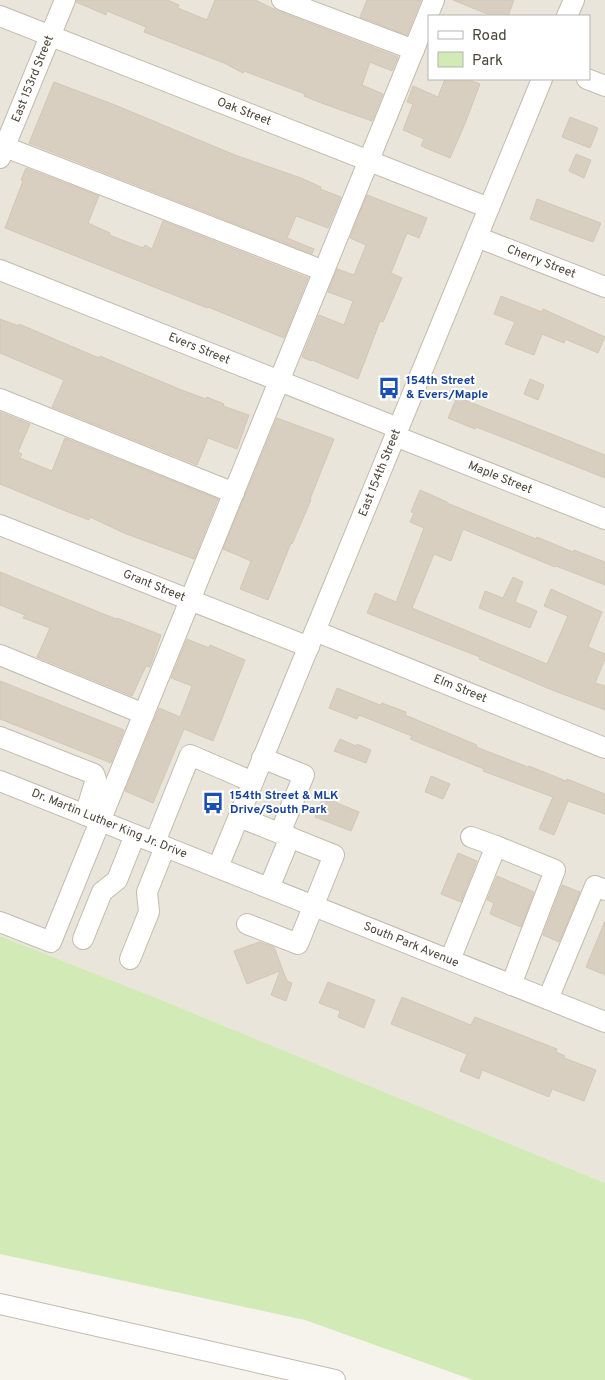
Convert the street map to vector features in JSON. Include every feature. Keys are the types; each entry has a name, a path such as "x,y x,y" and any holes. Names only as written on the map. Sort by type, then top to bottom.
{"street":[{"name":"East 153rd Street","path":"2,150 65,0"},
{"path":"282,0 414,50"},
{"path":"0,922 52,942 93,818 144,714 434,0"},
{"path":"567,15 574,0"},
{"name":"Oak Street","path":"0,16 489,208"},
{"name":"East 154th Street","path":"218,867 542,80"},
{"path":"589,80 605,86"},
{"path":"2,150 324,271"},
{"name":"Cherry Street","path":"477,237 605,287"},
{"name":"Evers Street","path":"0,270 279,381 397,432"},
{"path":"0,399 234,493"},
{"name":"Maple Street","path":"397,432 605,520"},
{"name":"Grant Street","path":"0,524 190,600 312,639"},
{"name":"Elm Street","path":"312,639 605,748"},
{"path":"0,655 144,714"},
{"path":"0,737 94,774 96,778 93,818"},
{"path":"130,959 149,912 147,892 160,844 190,756 253,782"},
{"path":"262,758 304,776 269,888"},
{"name":"Dr. Martin Luther King Jr. Drive","path":"0,781 218,867"},
{"path":"239,816 334,855 298,944 247,924"},
{"path":"83,939 102,892 117,880 135,835"},
{"path":"471,837 555,870 511,985"},
{"path":"450,960 496,846"},
{"name":"South Park Avenue","path":"218,867 605,1022"},
{"path":"117,880 147,892"},
{"path":"548,999 595,886 605,890"},
{"path":"0,1304 335,1380"}],"shaded area":[{"path":"0,0 605,0 605,1183 164,1001 0,936"}],"green space":[{"path":"0,936 164,1001 605,1183 605,1380 473,1380 305,1320 0,1254"}],"building":[{"path":"77,0 167,0 179,5 178,8 207,20 215,0 255,0 278,11 398,57 392,71 370,62 362,85 383,94 372,121 324,104 304,96 305,94 244,71 243,73 224,63 144,32 146,27 107,11 106,15 76,2"},
{"path":"367,0 421,0 407,35 360,17"},
{"path":"453,0 514,0 508,15 490,15"},
{"path":"445,80 469,80 480,84 450,158 421,146 424,139 403,130 413,104 407,102 413,86 438,97"},
{"path":"54,82 235,155 301,178 321,187 320,189 341,197 328,228 296,216 287,238 314,249 312,254 29,143"},
{"path":"570,117 598,128 590,148 562,137"},
{"path":"576,154 591,160 584,178 569,171"},
{"path":"26,168 99,196 88,223 110,233 109,235 143,248 145,245 152,249 163,221 308,278 284,338 5,228"},
{"path":"367,195 427,218 419,238 407,233 391,273 402,278 383,322 380,321 358,379 302,357 319,315 344,325 353,301 328,292 337,269 354,275 366,245 350,238"},
{"path":"537,199 601,223 593,242 530,219"},
{"path":"501,296 542,312 543,309 605,337 598,353 565,339 564,343 542,334 534,355 505,344 515,322 494,314"},
{"path":"0,319 19,326 19,324 99,358 100,356 179,389 206,399 207,397 224,404 223,406 249,415 237,449 208,438 197,465 52,407 64,380 0,353"},
{"path":"530,379 544,385 538,400 524,394"},
{"path":"457,397 605,455 605,478 476,427 475,429 448,418"},
{"path":"0,412 30,424 18,452 22,454 20,458 52,471 65,438 218,499 194,559 124,533 90,517 89,520 0,484"},
{"path":"277,418 334,439 311,500 268,600 240,589 251,561 223,549"},
{"path":"420,490 536,539 537,537 573,552 574,550 605,562 605,585 555,567 463,529 451,561 434,554 412,608 547,664 568,616 544,606 551,589 602,612 588,647 605,654 605,659 595,683 605,686 605,710 552,690 479,659 480,657 367,613 375,593 396,602 424,528 410,522 414,513 411,512"},
{"path":"0,572 161,635 150,667 146,666 132,696 37,657 50,628 23,618 25,615 0,605"},
{"path":"513,577 523,582 515,602 537,611 530,628 479,608 485,591 503,598"},
{"path":"187,639 209,648 210,645 245,660 213,741 184,729 153,803 125,791 159,708 180,717 192,686 171,678"},
{"path":"0,681 124,730 111,763 0,719"},
{"path":"337,688 380,705 382,703 406,712 405,715 477,745 476,747 605,794 605,814 568,801 554,835 539,829 553,797 483,771 484,769 410,739 412,736 359,715 357,719 329,708"},
{"path":"340,739 371,750 366,763 334,751"},
{"path":"431,776 450,784 443,799 425,792"},
{"path":"323,797 359,812 351,831 315,817"},
{"path":"458,853 477,861 461,902 441,894"},
{"path":"497,876 534,892 521,927 490,914 494,903 487,900"},
{"path":"562,885 580,892 559,942 543,935"},
{"path":"605,921 605,975 586,967"},
{"path":"259,942 274,947 287,981 292,983 286,1001 271,995 280,971 247,984 234,951"},
{"path":"328,982 375,1000 364,1028 338,1017 340,1011 319,1003"},
{"path":"402,997 471,1025 475,1017 557,1049 556,1052 565,1056 564,1058 596,1070 584,1101 552,1089 549,1097 482,1070 479,1079 460,1071 467,1054 391,1024"}],"place":[{"name":"154th Street & Evers/Maple","path":"389,388"},
{"name":"154th Street & MLK Drive/South Park","path":"213,803"}]}
